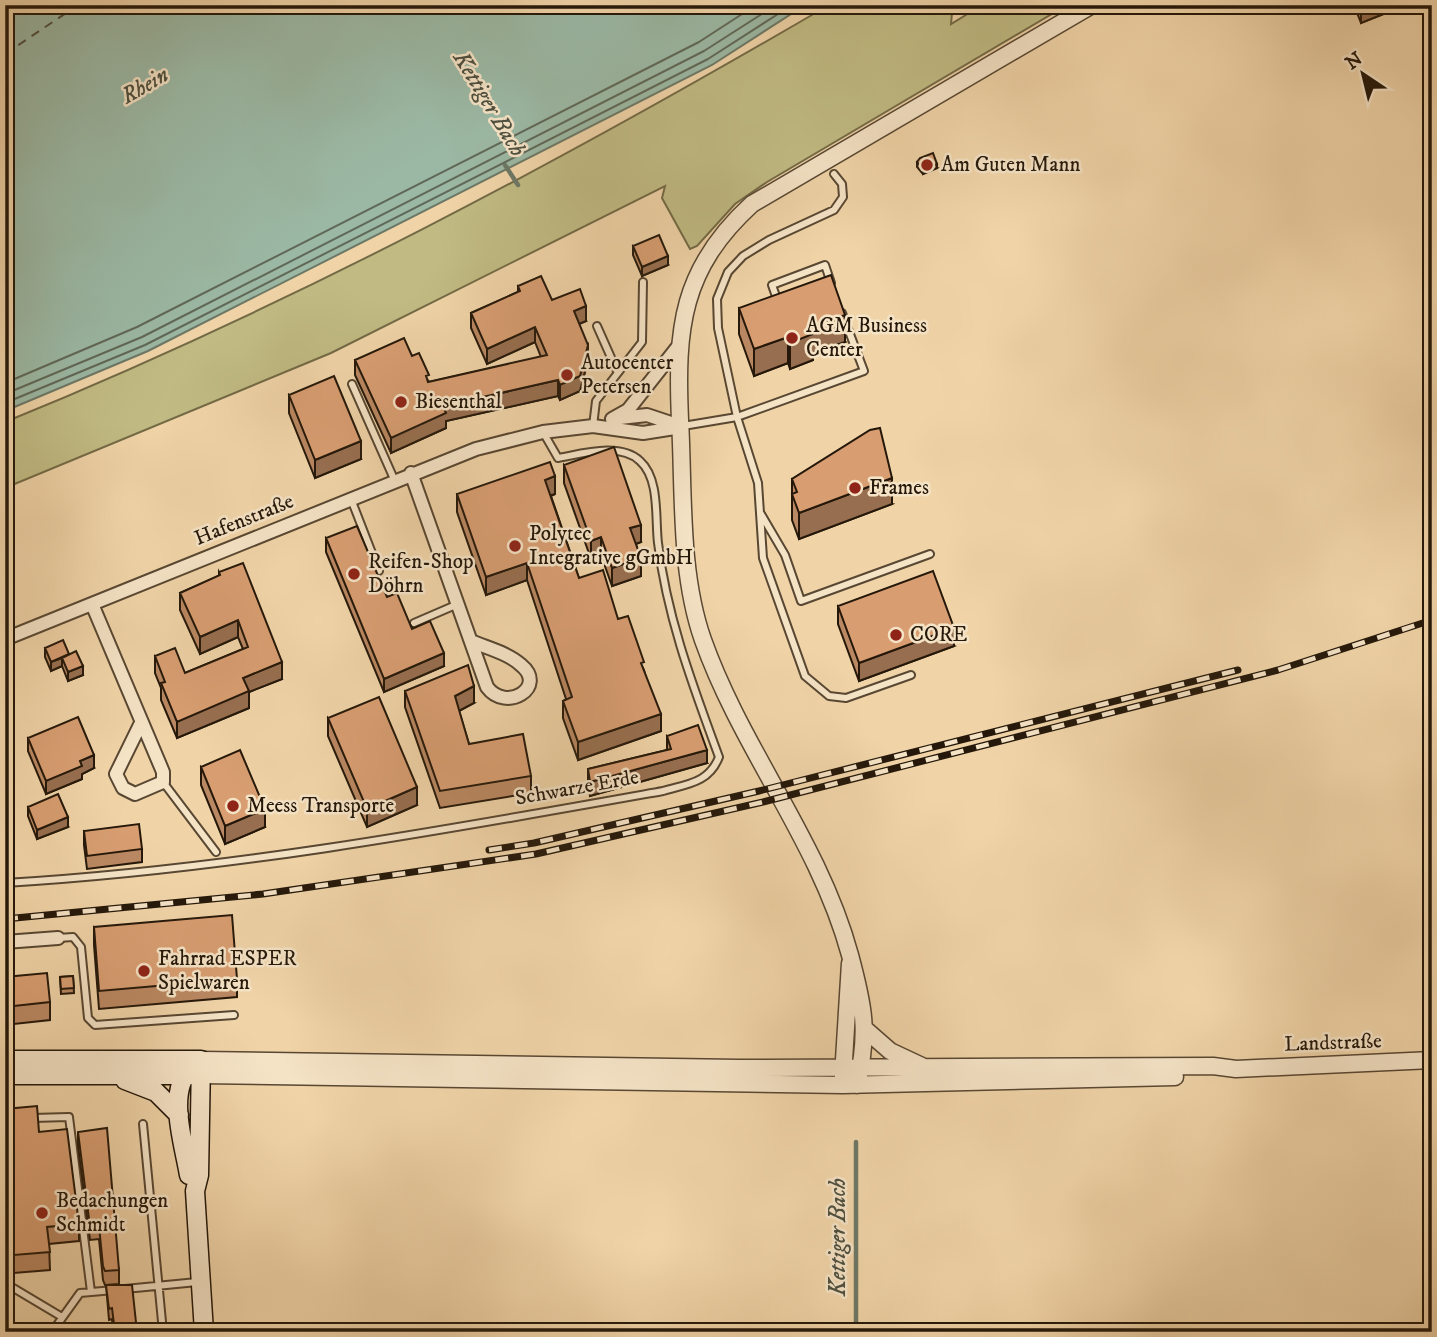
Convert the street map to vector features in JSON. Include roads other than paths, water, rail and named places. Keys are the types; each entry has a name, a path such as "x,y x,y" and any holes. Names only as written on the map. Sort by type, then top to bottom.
{"main road":[{"path":"5,1060 195,1070"},
{"path":"5,1075 113,1075 195,1070"},
{"path":"195,1070 178,1089 179,1115 195,1191 204,1332"},
{"path":"195,1070 199,1175 195,1191"},
{"path":"113,1075 156,1092 179,1115"}],"street":[{"path":"851,1077 866,1030 860,985 827,884 723,687 702,639 688,565 681,427 680,344 693,285 702,262 729,225 752,204 1092,5"},
{"name":"Hafenstraße","path":"5,639 394,479 476,449 543,432 593,426 612,419 628,410 680,344"},
{"name":"Hafenstraße","path":"612,419 647,415 681,427"},
{"name":"Hafenstraße","path":"593,426 643,433 681,427"},
{"path":"411,473 471,641 491,692 507,699 526,692 530,687 530,676 523,666 471,641"},
{"path":"92,604 140,725 163,772 163,782 135,794 123,788 116,774 140,725"},
{"path":"5,942 58,938"},
{"path":"850,957 851,1077"},
{"path":"866,1030 890,1051 930,1069"},
{"name":"Landstraße","path":"1236,1069 1432,1060"},
{"path":"851,1077 930,1069 1203,1066 1236,1069"},
{"path":"195,1070 1118,1080 1212,1075 1236,1069"}],"lane":[{"path":"834,174 842,184 843,198 834,210 769,240 743,256 728,272 717,299 718,328 737,417 758,483 763,558 805,676 829,696 846,698 911,674"},
{"path":"791,304 780,308 772,285 825,265 833,288 823,292"},
{"path":"593,426 596,401 617,372 636,354 642,342 643,282"},
{"path":"681,427 737,417 864,371 838,300"},
{"path":"597,326 617,372"},
{"path":"352,384 394,479"},
{"name":"Schwarze Erde","path":"5,883 111,875 404,837 663,791 703,780 714,771 719,757 677,641 663,581 654,487 641,461 623,452 591,452 558,458 543,432"},
{"path":"350,498 379,571"},
{"path":"760,512 785,555 801,601 930,554"},
{"path":"414,622 458,604"},
{"path":"163,782 216,852"},
{"path":"58,938 73,937 81,947 88,1018 95,1025 234,1015"},
{"path":"18,1118 69,1117 91,1292"},
{"path":"143,1124 163,1332"},
{"path":"52,1332 80,1293 200,1282"},
{"path":"5,1283 62,1317"}],"water":[{"name":"Rhein","path":"5,5 805,5 712,65 148,351 5,411"}],"waterway":[{"name":"Kettiger Bach","path":"505,165 518,185"},
{"name":"Kettiger Bach","path":"856,1142 856,1332"}],"railway":[{"path":"5,919 263,894 536,854 763,802 1278,670 1432,620"},
{"path":"489,850 534,843 759,791 1238,670"}],"place":[{"name":"Am Guten Mann","path":"927,165"},
{"name":"AGM Business Center","path":"792,338"},
{"name":"Autocenter Petersen","path":"567,375"},
{"name":"Biesenthal","path":"401,402"},
{"name":"Frames","path":"855,488"},
{"name":"Polytec Integrative gGmbH","path":"515,546"},
{"name":"Reifen-Shop Döhrn","path":"354,574"},
{"name":"CORE","path":"896,635"},
{"name":"Meess Transporte","path":"233,806"},
{"name":"Fahrrad ESPER Spielwaren","path":"144,971"},
{"name":"Bedachungen Schmidt","path":"42,1213"}]}
